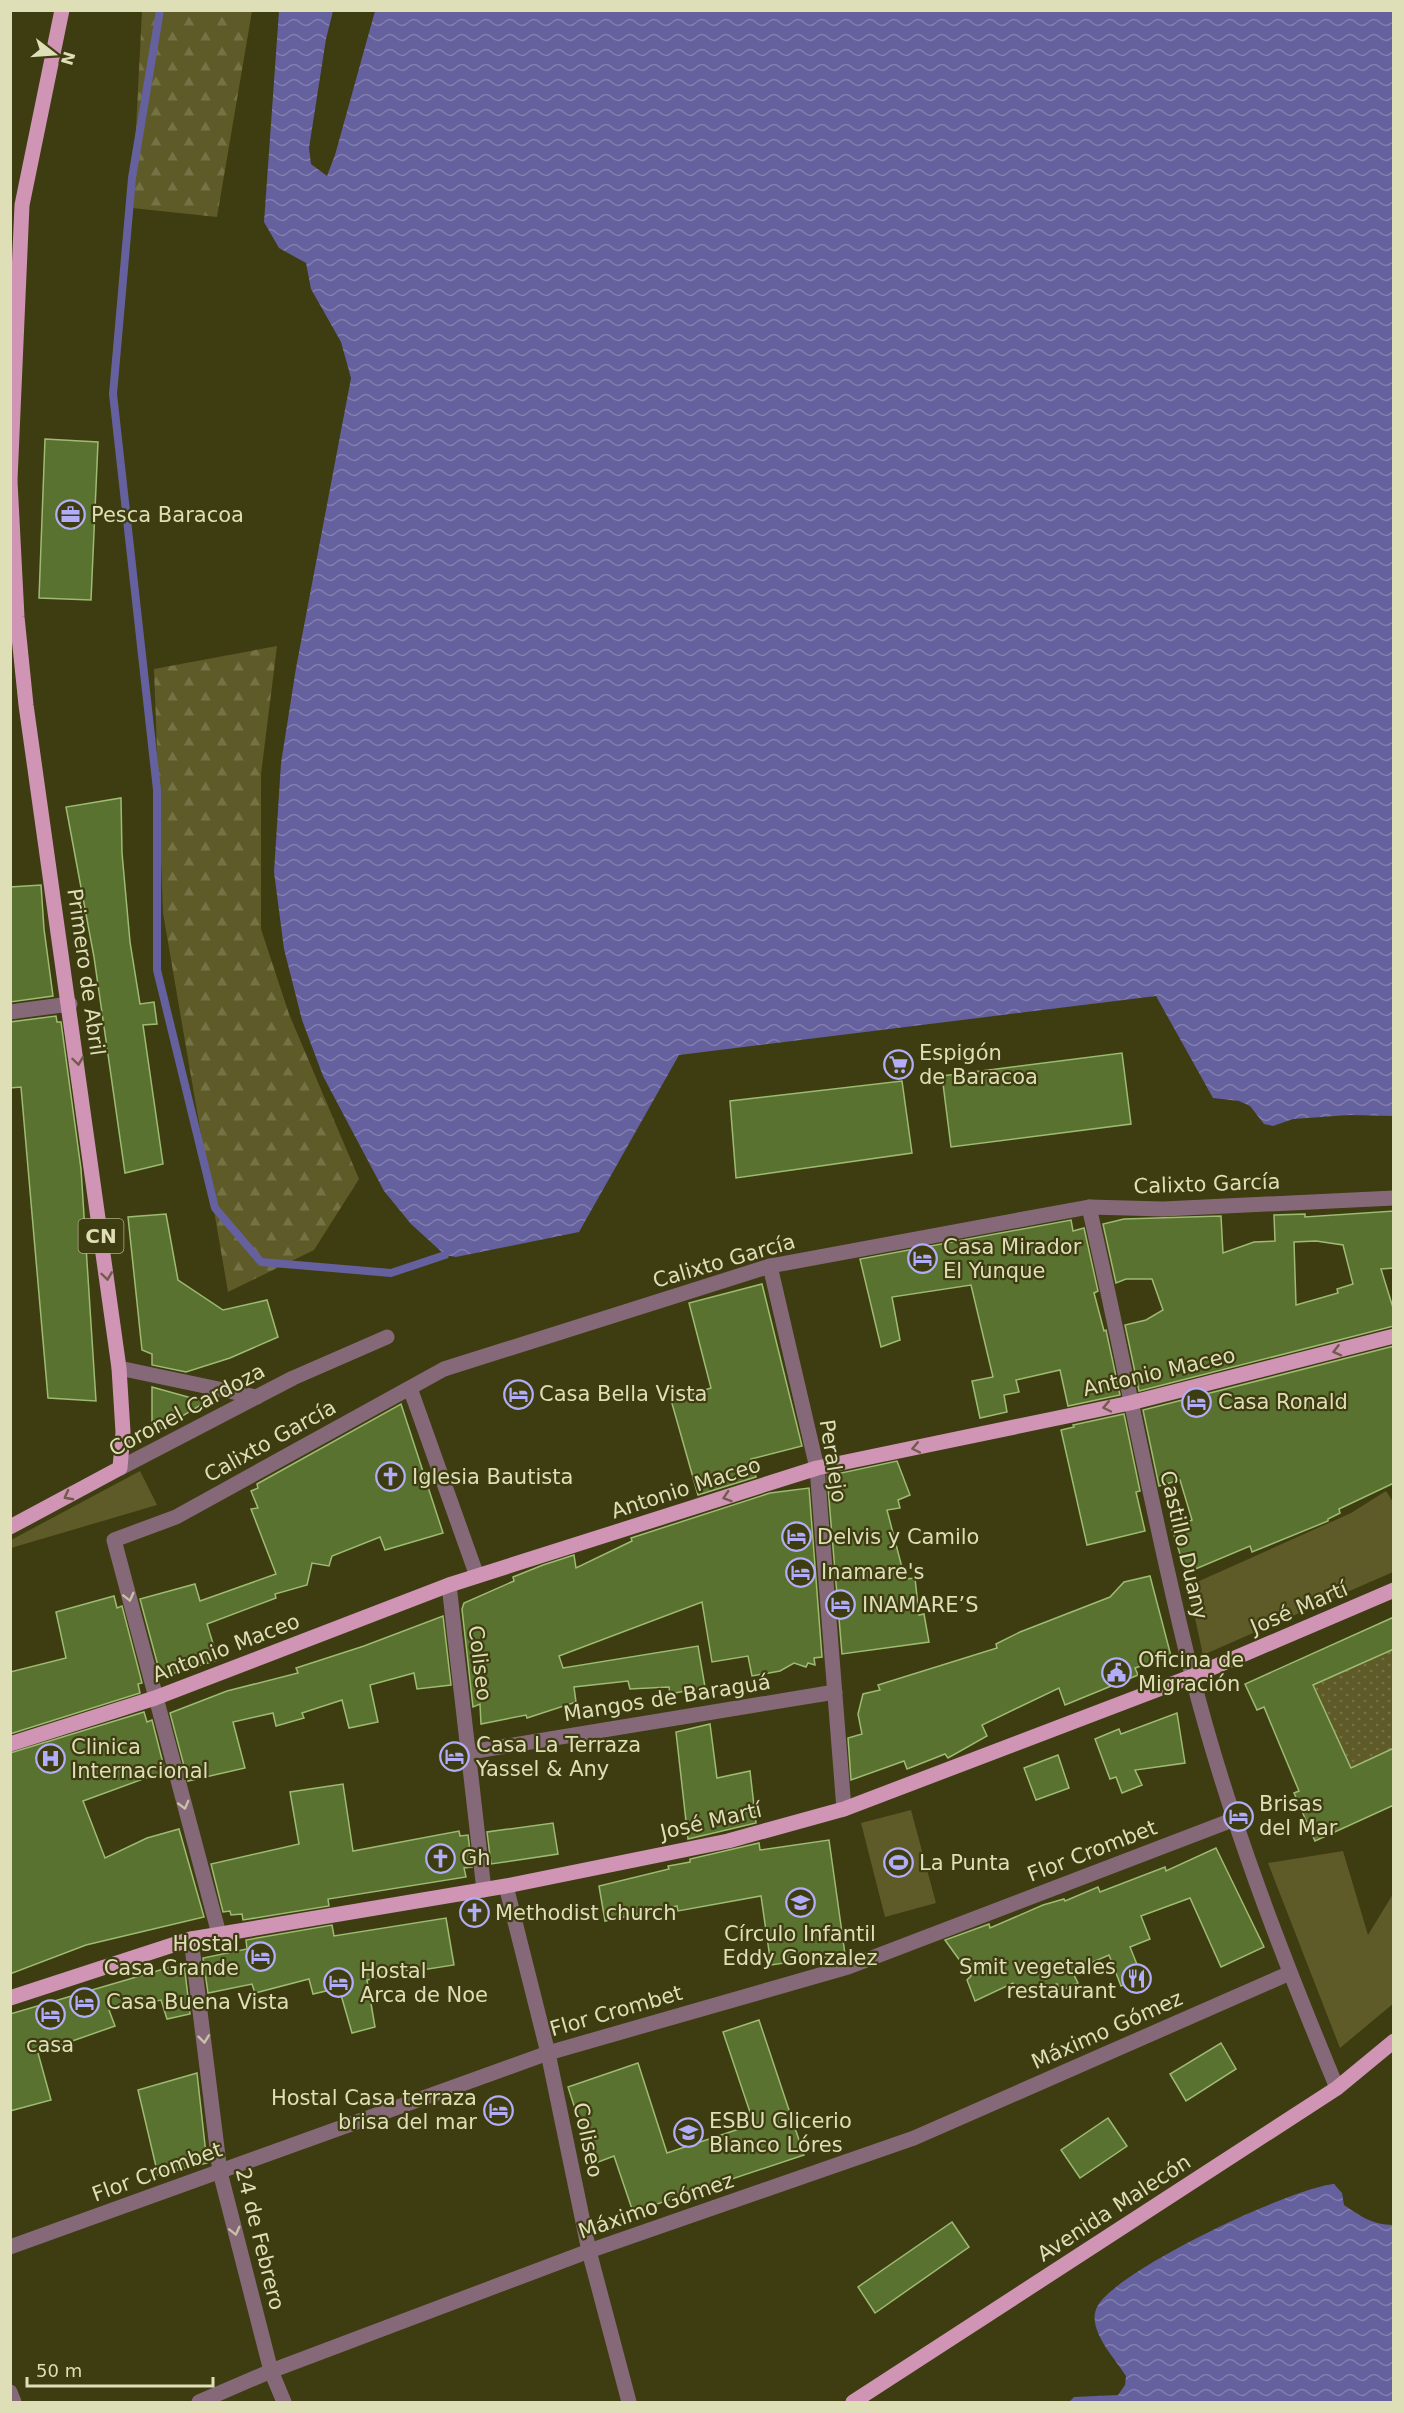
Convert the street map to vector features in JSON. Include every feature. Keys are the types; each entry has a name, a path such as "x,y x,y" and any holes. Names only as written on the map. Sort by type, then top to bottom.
{"main road":[{"name":"Primero de Abril","path":"62,10 16,202 10,481 17,617 26,705 70,1004 119,1368 123,1432 120,1468"},
{"name":"Antonio Maceo","path":"10,1744 155,1698 449,1585 817,1468 1130,1402 1394,1336"},
{"name":"Coronel Cardoza","path":"10,1527 120,1468"},
{"name":"José Martí","path":"10,1998 191,1939 506,1886 728,1841 843,1809 1193,1676 1394,1590"},
{"name":"Avenida Malecón","path":"853,2403 1337,2088 1394,2041"}],"street":[{"path":"10,1012 70,1004"},
{"name":"Calixto García","path":"155,1698 114,1540 176,1517 444,1369 770,1266 1089,1207 1163,1209 1394,1198"},
{"name":"Castillo Duany","path":"1089,1207 1130,1402 1193,1676 1235,1819 1290,1973 1337,2088"},
{"name":"Peralejo","path":"770,1266 817,1468 843,1809"},
{"name":"Coronel Cardoza","path":"120,1468 257,1396 387,1337"},
{"path":"119,1368 257,1396"},
{"path":"410,1388 477,1576"},
{"name":"Coliseo","path":"449,1585 470,1752 484,1890"},
{"name":"Mangos de Baraguá","path":"470,1752 835,1692"},
{"path":"155,1698 219,1934"},
{"name":"Flor Crombet","path":"10,2247 548,2053 848,1967 1235,1819"},
{"name":"Coliseo","path":"506,1886 548,2053 589,2251 629,2403"},
{"name":"24 de Febrero","path":"191,1939 220,2172 271,2371 284,2403"},
{"name":"Máximo Gómez","path":"199,2403 271,2371 589,2251 914,2138 1290,1973"},
{"path":"10,2392 14,2403"}],"green space":[{"path":"142,11 252,11 217,217 132,208"},
{"path":"277,646 261,774 261,929 289,1014 359,1179 314,1250 228,1292 163,913 154,669"},
{"path":"140,1471 157,1505 11,1548 11,1540"},
{"path":"1386,1491 1393,1502 1393,1572 1203,1655 1188,1586 1351,1513"},
{"path":"1393,1649 1393,1748 1351,1768 1313,1685"},
{"name":"La Punta","path":"911,1810 936,1903 885,1917 861,1823"},
{"path":"1343,1851 1368,1935 1393,1894 1394,2003 1340,2048 1268,1863"}],"water":[{"path":"279,11 333,11 326,39 309,148 311,164 327,176 335,155 375,11 1393,11 1393,1116 1349,1115 1293,1119 1273,1126 1264,1124 1250,1106 1239,1101 1213,1098 1156,996 679,1055 579,1232 456,1257 445,1255 411,1224 384,1191 323,1076 302,1020 284,949 274,872 281,763 296,668 351,378 341,342 311,289 306,263 279,248 264,222"},
{"path":"1334,2184 1342,2193 1344,2205 1373,2222 1393,2225 1393,2402 1069,2402 1074,2397 1118,2395 1125,2385 1126,2376 1103,2343 1095,2325 1097,2307 1111,2291 1136,2273 1206,2233 1282,2200"}],"building":[{"path":"45,439 98,442 91,600 39,598"},
{"path":"121,798 122,853 130,942 140,1004 154,1002 157,1024 143,1025 163,1164 125,1173 94,957 66,807"},
{"path":"41,885 53,996 10,1002 10,887"},
{"path":"56,1016 57,1022 61,1022 81,1169 96,1401 48,1398 21,1087 10,1088 10,1022"},
{"path":"1122,1053 1131,1124 951,1147 942,1076"},
{"path":"902,1081 912,1153 736,1178 730,1101"},
{"path":"1394,1211 1394,1268 1381,1269 1394,1311 1394,1326 1139,1391 1125,1325 1146,1320 1163,1310 1152,1279 1126,1279 1116,1283 1103,1224 1124,1219 1221,1216 1223,1253 1254,1242 1275,1241 1274,1215 1305,1214 1305,1217","holes":["1316,1241 1343,1245 1353,1284 1337,1289 1338,1293 1296,1305 1294,1242"]},
{"path":"166,1214 178,1280 223,1310 267,1300 278,1337 230,1358 186,1372 152,1365 152,1354 142,1350 128,1217"},
{"path":"1071,1220 1073,1231 1084,1228 1098,1291 1094,1293 1104,1331 1106,1330 1120,1395 1068,1406 1060,1370 1016,1380 1019,1392 1004,1395 1007,1412 980,1418 972,1381 993,1377 971,1285 892,1297 900,1340 881,1347 860,1259"},
{"path":"762,1284 802,1446 751,1459 756,1477 698,1495 671,1400 711,1388 689,1303"},
{"path":"1394,1346 1394,1483 1339,1509 1340,1513 1328,1521 1252,1552 1250,1546 1186,1573 1172,1529 1192,1520 1180,1480 1159,1486 1143,1410"},
{"path":"152,1387 206,1402 152,1434"},
{"path":"401,1404 443,1533 385,1550 380,1537 332,1556 329,1566 312,1563 307,1585 275,1594 276,1598 207,1624 218,1660 161,1677 140,1599 195,1584 200,1601 276,1574 251,1509 258,1508 251,1491 258,1488 257,1484"},
{"path":"1124,1414 1140,1491 1136,1492 1145,1531 1087,1545 1061,1430 1074,1427 1073,1425"},
{"path":"897,1461 910,1495 898,1500 900,1508 887,1510 905,1579 915,1578 919,1615 924,1614 929,1642 842,1654 827,1476"},
{"path":"809,1488 822,1657 814,1658 815,1665 808,1663 806,1667 794,1663 780,1671 752,1676 748,1656 712,1662 702,1602 559,1656 563,1668 698,1646 705,1687 670,1694 669,1687 630,1689 628,1681 574,1687 576,1702 527,1718 526,1715 481,1724 480,1704 473,1707 462,1609 464,1603 514,1581 513,1577 543,1565 574,1555 576,1568 632,1541 631,1538 770,1493"},
{"path":"1150,1576 1171,1656 1135,1668 1138,1675 1065,1705 1059,1688 982,1725 987,1736 948,1758 945,1754 907,1769 904,1761 851,1780 848,1738 862,1734 858,1714 863,1694 880,1690 878,1685 997,1648 996,1644 1020,1632 1110,1597 1124,1582"},
{"path":"114,1596 117,1608 122,1606 142,1683 138,1684 140,1693 10,1734 10,1672 66,1658 56,1612"},
{"path":"443,1616 451,1685 417,1689 414,1673 370,1685 378,1722 349,1728 342,1700 302,1713 304,1718 276,1726 273,1713 233,1722 245,1768 188,1781 170,1713 227,1691 298,1673 296,1668 364,1646"},
{"path":"1394,1617 1394,1649 1313,1685 1351,1768 1394,1748 1394,1805 1315,1841 1294,1793 1299,1791 1264,1707 1257,1710 1245,1684"},
{"path":"144,1712 147,1722 152,1720 165,1771 83,1801 105,1858 147,1838 179,1829 204,1917 86,1945 10,1974 10,1753"},
{"path":"1177,1713 1185,1763 1135,1770 1142,1785 1122,1793 1116,1777 1110,1779 1095,1739 1119,1729 1121,1734"},
{"path":"710,1724 717,1778 750,1771 756,1823 688,1839 676,1732"},
{"path":"1058,1755 1069,1788 1036,1800 1024,1768"},
{"path":"343,1784 353,1851 459,1831 460,1836 468,1835 472,1867 464,1868 466,1877 328,1899 329,1906 243,1920 242,1914 231,1915 230,1911 223,1912 211,1864 299,1844 290,1792"},
{"path":"553,1823 558,1854 491,1864 487,1832"},
{"path":"829,1840 845,1954 771,1965 761,1896 678,1911 677,1906 605,1921 599,1886 669,1869 668,1866 690,1862 690,1859 759,1843 760,1850"},
{"path":"1216,1848 1264,1947 1221,1967 1190,1898 1141,1916 1150,1939 1130,1947 1142,1977 1121,1986 1109,1955 1072,1971 1078,1983 1060,1991 1057,1984 1017,1996 1013,1983 975,2001 967,1980 971,1976 945,1940 989,1924 990,1928 1043,1905 1064,1899 1065,1901 1098,1887 1100,1892 1165,1867 1166,1871"},
{"path":"446,1918 454,1965 409,1972 408,1970 367,1980 375,2027 352,2033 339,1988 313,1994 309,1979 255,1993 252,1984 208,1993 203,1958 247,1949 246,1940 332,1925 334,1936"},
{"path":"184,1963 190,2014 167,2019 161,2000 109,2010 115,2026 38,2053 51,2100 10,2111 10,2014"},
{"name":"ESBU Glicerio Blanco Lóres","path":"759,2020 804,2155 633,2212 614,2156 593,2164 568,2087 638,2063 667,2153 754,2124 723,2032"},
{"path":"1221,2043 1236,2069 1186,2101 1170,2074"},
{"path":"197,2073 207,2163 158,2175 138,2090"},
{"path":"1108,2118 1127,2146 1080,2178 1061,2150"},
{"path":"952,2222 969,2247 875,2313 858,2287"}],"waterway":[{"path":"160,10 132,178 113,394 157,790 157,970 215,1208 261,1262 391,1273 445,1255"}],"place":[{"name":"Pesca Baracoa","path":"70,515"},
{"name":"Espigón de Baracoa","path":"898,1065"},
{"name":"Casa Mirador El Yunque","path":"922,1259"},
{"name":"Casa Bella Vista","path":"518,1394"},
{"name":"Casa Ronald","path":"1197,1402"},
{"name":"Iglesia Bautista","path":"391,1477"},
{"name":"Delvis y Camilo","path":"796,1537"},
{"name":"Inamare's","path":"800,1572"},
{"name":"INAMARE’S","path":"841,1605"},
{"name":"Oficina de Migración","path":"1117,1672"},
{"name":"Casa La Terraza Yassel & Any","path":"455,1757"},
{"name":"Clinica Internacional","path":"50,1759"},
{"name":"Brisas del Mar","path":"1238,1816"},
{"name":"Gh","path":"440,1858"},
{"name":"La Punta","path":"898,1863"},
{"name":"Círculo Infantil Eddy Gonzalez","path":"800,1903"},
{"name":"Methodist church","path":"474,1913"},
{"name":"Hostal Casa Grande","path":"260,1956"},
{"name":"Smit vegetales restaurant","path":"1137,1979"},
{"name":"Hostal Arca de Noe","path":"339,1983"},
{"name":"Casa Buena Vista","path":"85,2002"},
{"name":"casa","path":"50,2014"},
{"name":"Hostal Casa terraza brisa del mar","path":"498,2110"},
{"name":"ESBU Glicerio Blanco Lóres","path":"688,2133"}]}
